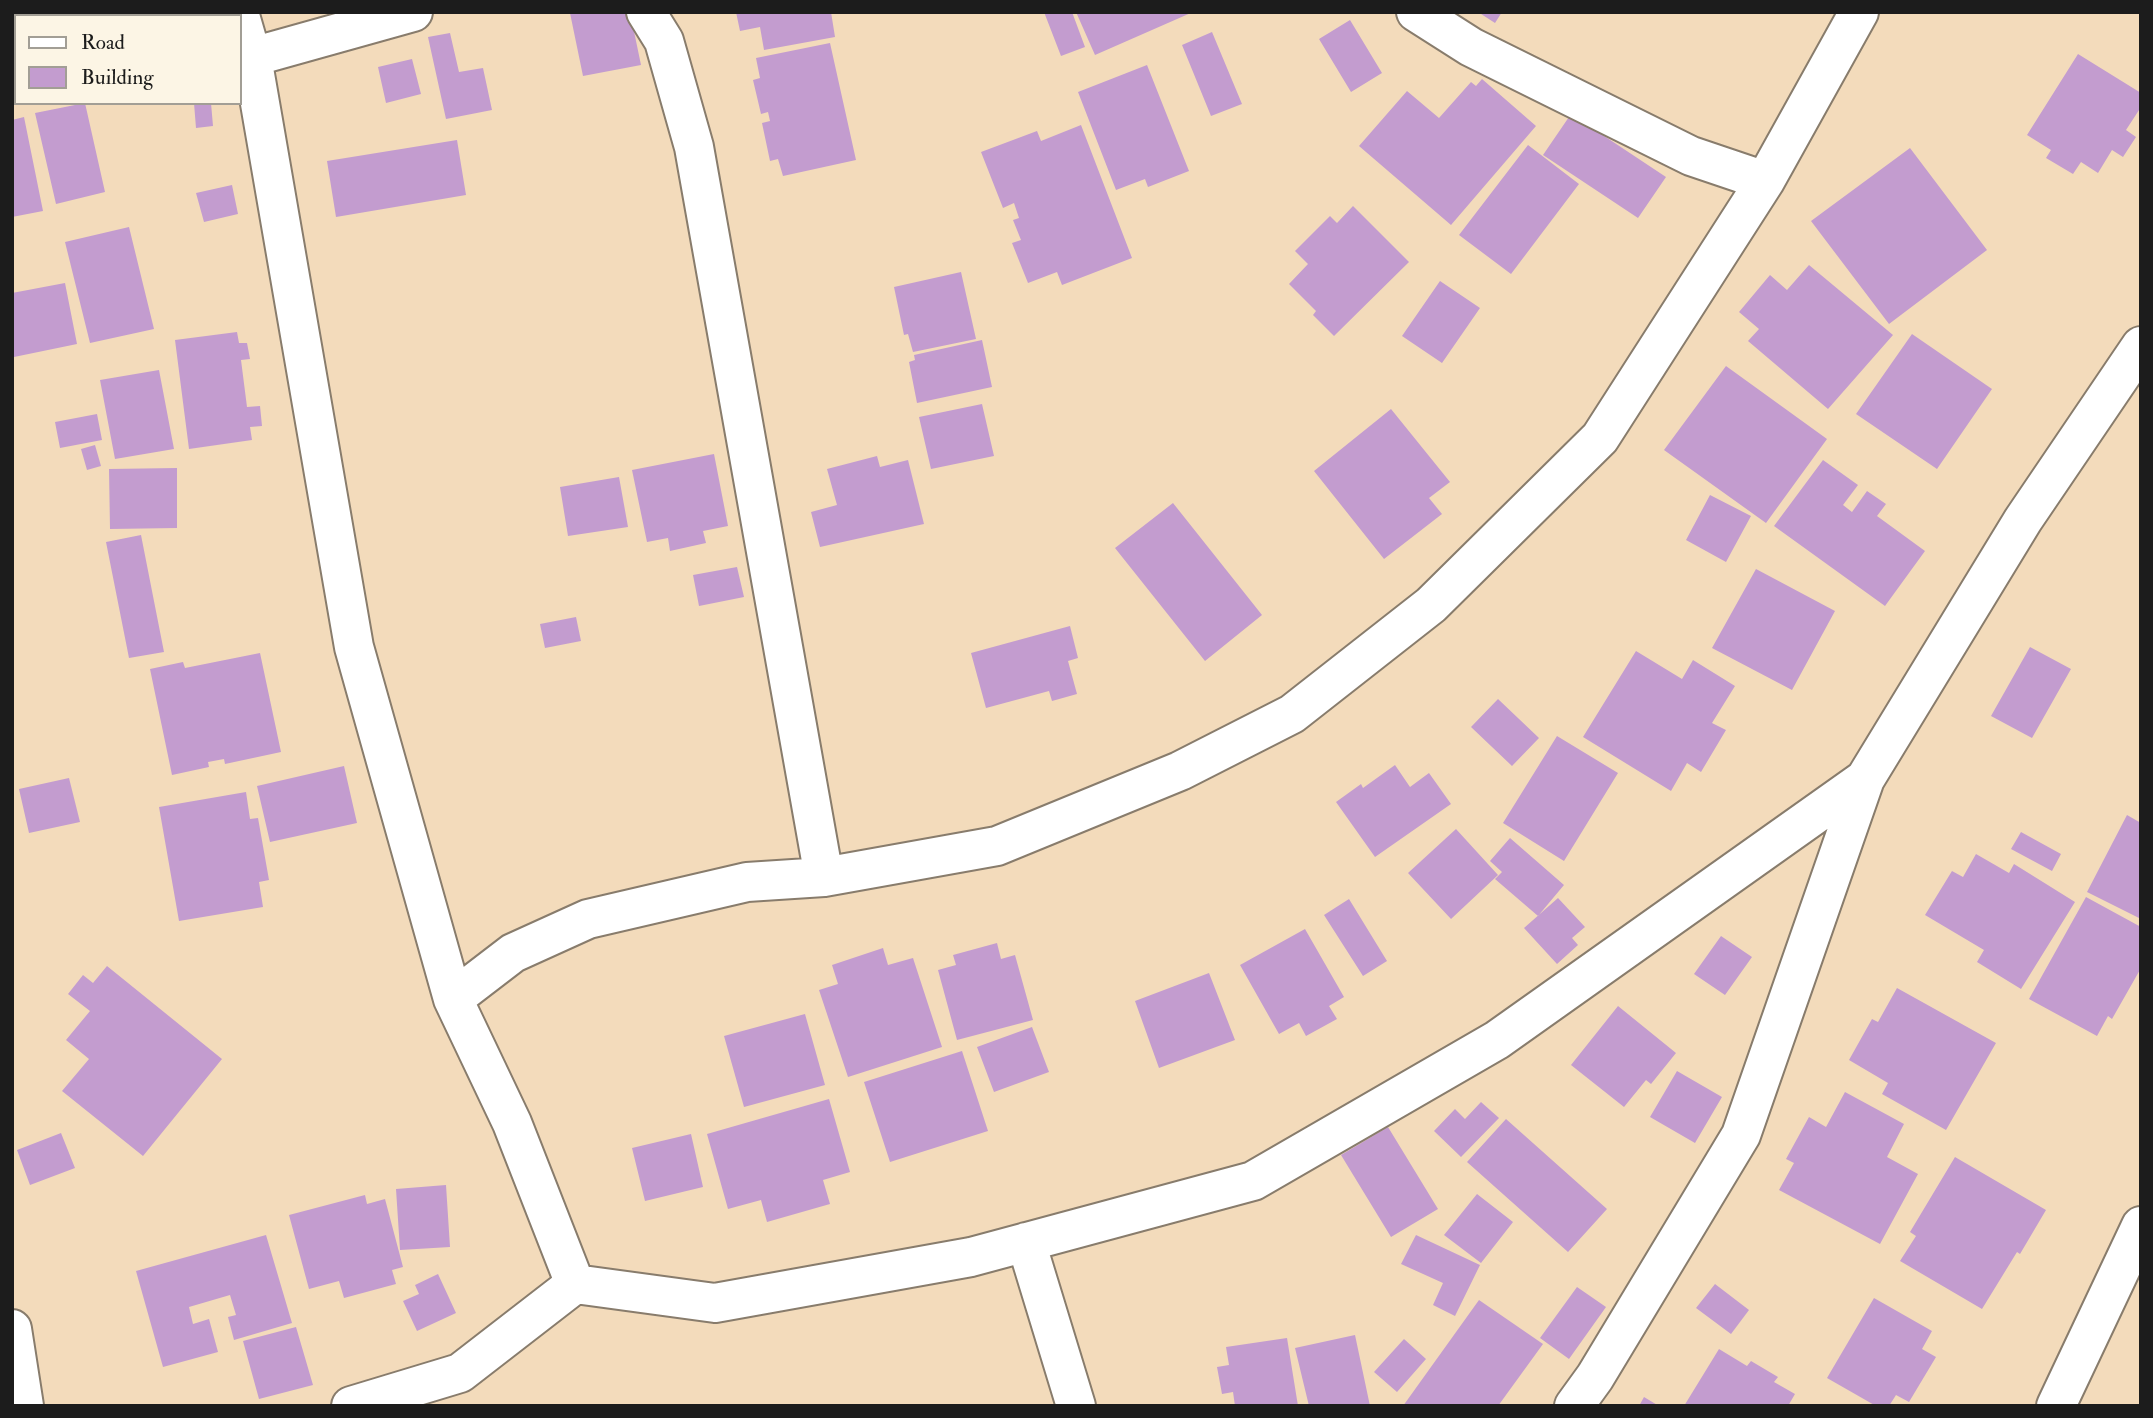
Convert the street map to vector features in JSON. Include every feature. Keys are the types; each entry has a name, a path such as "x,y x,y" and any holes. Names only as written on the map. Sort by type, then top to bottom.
{"street":[{"path":"252,57 413,12"},
{"path":"646,12 664,41 694,147 824,877"},
{"path":"1416,12 1471,47 1691,156 1765,181"},
{"path":"453,999 513,953 588,919 747,882 824,877 997,846 1180,771 1292,715 1431,605 1600,438 1765,181 1859,12"},
{"path":"242,22 252,57 354,647 453,999 512,1123 575,1284"},
{"path":"1574,1406 1595,1377 1741,1135 1866,779 2023,520 2141,346"},
{"path":"351,1406 460,1373 575,1284 715,1303 971,1257 1253,1181 1497,1040 1866,779"},
{"path":"2056,1406 2141,1226"},
{"path":"1026,1242 1076,1406"},
{"path":"12,1329 24,1406"}],"building":[{"path":"25,12 111,12 111,14"},
{"path":"221,12 222,14 198,14"},
{"path":"630,12 641,65 583,76 570,13"},
{"path":"736,12 831,12 835,37 764,50 760,27 740,31"},
{"path":"1044,12 1072,12 1085,47 1061,56"},
{"path":"1076,12 1193,12 1095,55"},
{"path":"1478,12 1502,12 1495,23"},
{"path":"1350,20 1382,73 1351,92 1319,39"},
{"path":"1212,32 1242,104 1211,116 1182,45"},
{"path":"450,33 459,72 483,68 492,110 446,119 428,37"},
{"path":"830,43 856,160 783,176 778,159 770,161 762,123 770,121 768,112 761,114 753,80 760,78 756,58"},
{"path":"2078,54 2141,93 2141,107 2126,130 2136,137 2123,157 2112,150 2098,173 2081,162 2073,174 2046,158 2051,150 2027,135"},
{"path":"412,59 421,94 386,103 378,67"},
{"path":"1147,65 1189,171 1148,187 1145,179 1116,190 1078,92"},
{"path":"1482,79 1536,126 1451,225 1359,146 1407,91 1439,118 1471,82 1476,86"},
{"path":"85,105 105,192 56,204 35,113"},
{"path":"194,105 211,105 213,126 196,128"},
{"path":"1571,114 1666,177 1638,218 1543,155"},
{"path":"24,117 43,211 12,217 12,120"},
{"path":"1081,125 1132,258 1062,285 1057,272 1028,283 1012,243 1021,240 1013,220 1019,218 1014,203 1003,208 981,152 1037,131 1041,141"},
{"path":"457,140 466,195 336,217 327,161"},
{"path":"1528,145 1579,184 1511,274 1459,235"},
{"path":"1910,148 1987,250 1889,324 1811,221"},
{"path":"232,185 238,214 204,222 196,193"},
{"path":"1353,206 1409,262 1334,336 1313,315 1316,311 1289,284 1308,264 1295,251 1330,216 1337,223"},
{"path":"129,227 154,329 90,343 65,242"},
{"path":"1809,265 1893,335 1828,409 1748,341 1759,329 1739,312 1770,275 1787,290"},
{"path":"961,272 976,339 913,352 908,334 904,335 894,287"},
{"path":"1440,281 1480,308 1442,363 1402,336"},
{"path":"65,283 77,344 14,357 12,293"},
{"path":"237,332 239,343 247,343 250,359 241,360 247,407 260,406 262,426 250,427 252,440 189,449 175,340"},
{"path":"1912,334 1992,389 1937,469 1856,414"},
{"path":"982,340 992,387 917,403 909,362 915,360 914,355"},
{"path":"1726,366 1827,439 1766,523 1664,450"},
{"path":"159,370 174,449 115,459 100,380"},
{"path":"982,404 994,456 931,469 919,417"},
{"path":"1391,409 1450,482 1429,498 1442,514 1384,559 1314,471"},
{"path":"97,414 102,440 60,448 55,422"},
{"path":"95,445 101,466 87,470 81,449"},
{"path":"714,454 728,526 703,531 706,543 670,551 668,538 647,542 632,470"},
{"path":"877,456 880,467 908,460 924,524 820,547 811,512 837,505 827,469"},
{"path":"1823,460 1858,485 1843,505 1852,512 1867,491 1886,504 1877,516 1925,551 1885,606 1774,526"},
{"path":"177,468 177,528 110,529 109,469"},
{"path":"619,477 628,527 568,536 560,487"},
{"path":"1710,495 1751,516 1726,562 1686,540"},
{"path":"1173,503 1262,615 1205,661 1115,548"},
{"path":"141,535 164,652 129,658 106,542"},
{"path":"737,567 744,597 699,606 693,575"},
{"path":"1756,569 1835,611 1792,690 1712,648"},
{"path":"576,617 581,641 545,648 540,624"},
{"path":"1070,626 1078,658 1068,661 1077,694 1052,701 1049,691 986,708 971,653"},
{"path":"2030,647 2071,669 2032,738 1991,716"},
{"path":"1636,651 1682,679 1693,660 1735,686 1712,723 1726,730 1701,772 1687,763 1671,791 1583,737"},
{"path":"260,653 281,752 225,764 224,759 208,762 209,767 172,775 150,669 183,662 185,668"},
{"path":"1498,699 1539,738 1512,766 1471,727"},
{"path":"1557,736 1618,773 1564,861 1503,823"},
{"path":"1395,765 1410,787 1429,773 1451,804 1375,857 1336,802 1361,784 1363,788"},
{"path":"344,766 357,823 270,842 257,786"},
{"path":"69,778 80,822 29,833 19,789"},
{"path":"246,792 250,819 258,818 269,880 259,882 263,907 179,921 159,807"},
{"path":"2127,815 2141,823 2141,919 2087,892"},
{"path":"1456,829 1498,875 1451,919 1408,873"},
{"path":"2021,832 2061,854 2052,871 2011,849"},
{"path":"1510,838 1564,885 1538,916 1495,879 1502,872 1490,861"},
{"path":"1976,854 2009,873 2014,864 2075,902 2021,989 1977,962 1984,950 1925,915 1952,871 1963,877"},
{"path":"2086,897 2141,927 2141,968 2112,1019 2108,1016 2097,1036 2029,999"},
{"path":"1558,898 1585,927 1572,938 1578,945 1557,964 1524,928"},
{"path":"1349,899 1387,961 1363,976 1324,915"},
{"path":"1305,929 1344,997 1329,1006 1337,1019 1306,1036 1299,1023 1279,1034 1240,965"},
{"path":"1721,936 1752,957 1725,995 1694,974"},
{"path":"997,943 1001,959 1015,955 1033,1020 957,1040 938,970 956,965 953,955"},
{"path":"883,948 888,965 913,958 942,1047 848,1077 819,990 838,984 832,965"},
{"path":"107,966 222,1059 143,1156 62,1091 89,1059 66,1040 90,1011 68,994 83,975 93,983"},
{"path":"1209,973 1235,1040 1159,1068 1135,1001"},
{"path":"1897,988 1996,1043 1946,1130 1882,1094 1888,1083 1849,1060 1872,1019 1878,1022"},
{"path":"1618,1006 1676,1053 1651,1084 1646,1080 1624,1107 1571,1065"},
{"path":"805,1014 825,1085 744,1107 724,1036"},
{"path":"1032,1027 1049,1072 994,1092 977,1047"},
{"path":"962,1051 988,1131 890,1162 864,1082"},
{"path":"1677,1071 1722,1097 1695,1143 1650,1117"},
{"path":"1845,1092 1904,1124 1887,1157 1918,1174 1880,1244 1779,1190 1794,1163 1786,1159 1809,1117 1826,1127"},
{"path":"829,1099 850,1172 823,1180 830,1204 767,1222 761,1200 728,1209 707,1134"},
{"path":"1481,1102 1499,1118 1461,1157 1434,1131 1455,1109 1465,1119"},
{"path":"1506,1119 1607,1209 1568,1252 1467,1162"},
{"path":"1388,1127 1438,1209 1391,1237 1341,1155"},
{"path":"61,1133 75,1168 30,1185 17,1150"},
{"path":"691,1134 703,1187 645,1201 632,1148"},
{"path":"1955,1157 2046,1210 1982,1309 1900,1261 1916,1236 1910,1232"},
{"path":"446,1185 450,1247 400,1250 396,1189"},
{"path":"1477,1194 1513,1222 1481,1263 1444,1235"},
{"path":"365,1195 367,1204 385,1199 403,1267 392,1270 396,1284 344,1298 339,1281 309,1289 289,1215"},
{"path":"266,1235 292,1323 234,1340 228,1317 236,1315 230,1295 189,1307 193,1324 209,1319 218,1352 163,1367 136,1271"},
{"path":"1416,1235 1480,1265 1455,1316 1433,1305 1443,1283 1401,1264"},
{"path":"438,1274 456,1313 417,1331 403,1301 419,1294 415,1285"},
{"path":"1715,1284 1749,1310 1731,1334 1696,1308"},
{"path":"1577,1287 1606,1307 1569,1359 1540,1338"},
{"path":"1874,1298 1932,1331 1922,1349 1936,1357 1909,1402 1896,1395 1889,1406 1876,1406 1827,1378"},
{"path":"1479,1300 1543,1344 1498,1406 1403,1406"},
{"path":"296,1327 313,1385 259,1399 243,1341"},
{"path":"1355,1335 1370,1406 1309,1406 1295,1348"},
{"path":"1287,1338 1298,1406 1235,1406 1233,1392 1222,1394 1217,1367 1229,1365 1226,1347"},
{"path":"1404,1339 1426,1359 1397,1392 1374,1372"},
{"path":"1719,1349 1747,1366 1751,1361 1778,1377 1774,1382 1795,1394 1788,1406 1684,1406"},
{"path":"1644,1397 1659,1406 1639,1406"}]}
